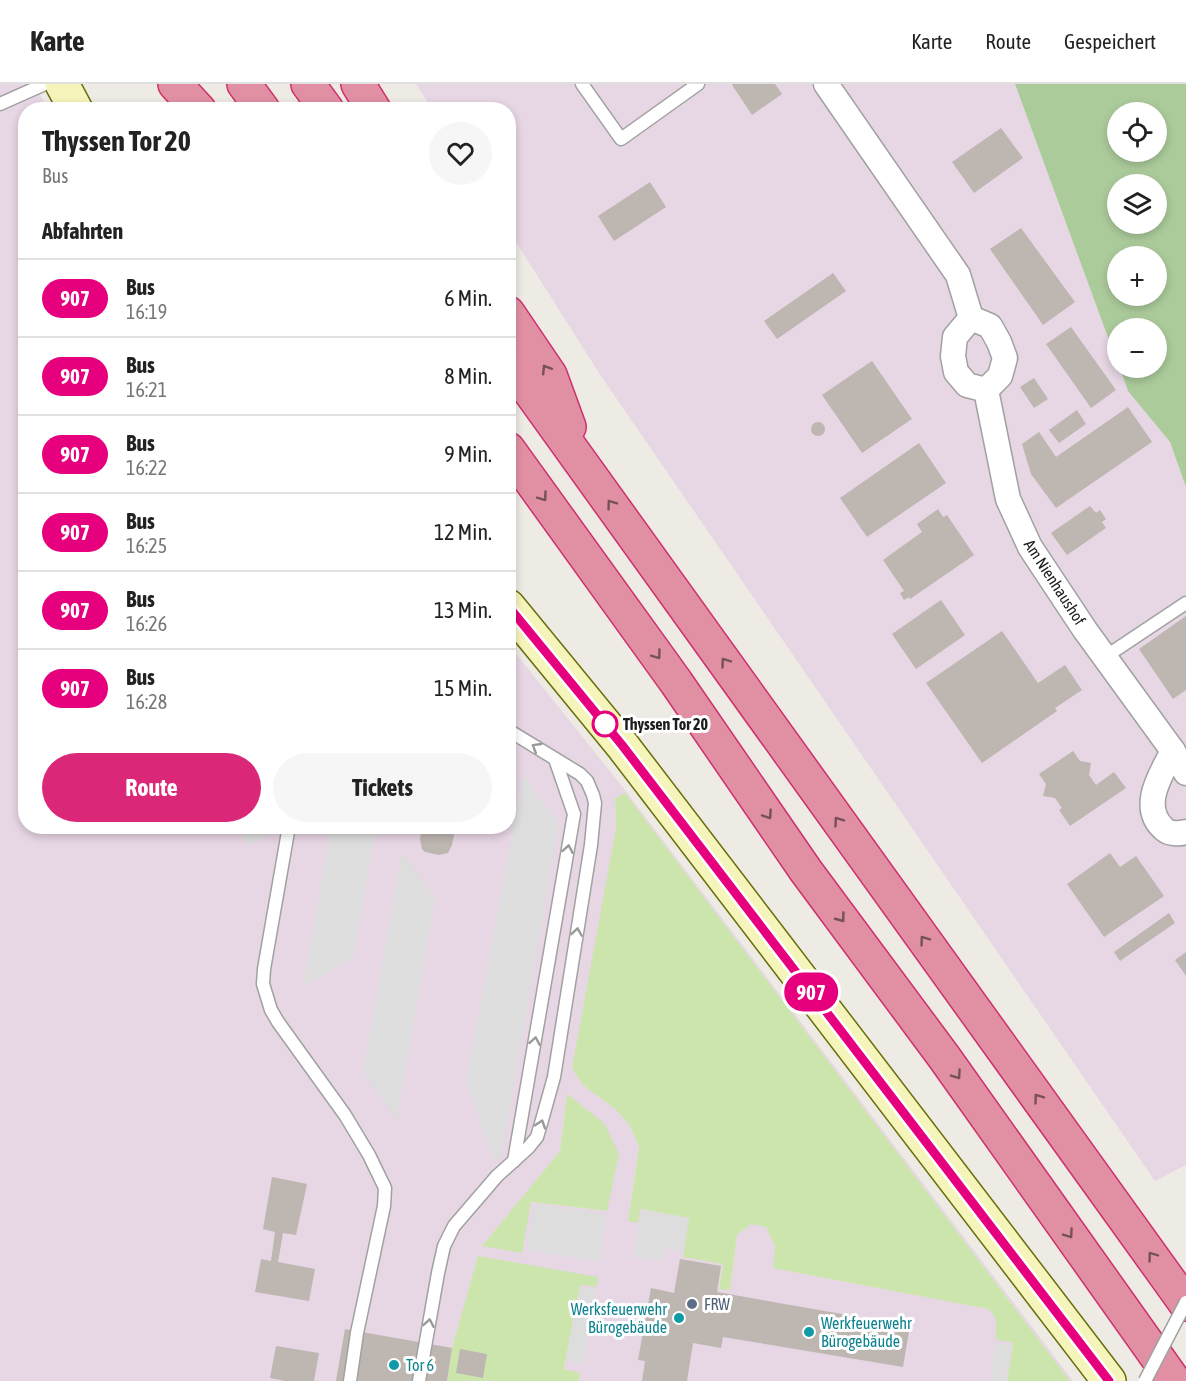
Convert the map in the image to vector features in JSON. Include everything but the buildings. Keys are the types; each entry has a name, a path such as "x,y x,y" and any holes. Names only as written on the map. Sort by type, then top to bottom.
{"highway":[{"path":"175,84 192,102"},
{"path":"244,84 257,102"},
{"path":"308,84 321,102"},
{"path":"358,84 369,102"},
{"path":"516,325 550,375 581,462"},
{"path":"516,372 1186,1303"},
{"path":"516,460 676,682 806,871 944,1057 1174,1381"}],"street":[{"path":"62,84 71,102"},
{"path":"826,84 958,275 971,318"},
{"path":"971,318 990,326 1005,358 1000,376 986,390 967,385 956,372 953,356 955,337 971,318"},
{"name":"Am Nienhaushof","path":"986,390 1008,499 1030,547 1186,773"},
{"path":"516,616 622,745 1109,1381"},
{"path":"1173,751 1156,785 1152,802 1155,821 1167,832 1183,834 1186,832"}],"lane":[{"path":"0,104 45,84"},
{"path":"582,84 621,139 698,84"},
{"path":"1105,657 1186,603"},
{"path":"419,1381 444,1246 454,1226 497,1176 537,1137 554,1077 591,845 595,803 586,781 580,774 516,735"},
{"path":"514,1161 574,814 555,759"},
{"path":"288,834 264,969 263,984 267,999 278,1022 345,1116 369,1155 385,1188 384,1206 357,1333 350,1381"},
{"path":"1145,1381 1186,1303"}],"shaded area":[{"path":"0,84 34,84 44,102 18,102 18,834 516,834 516,654 621,785 1073,1381 1070,1381 625,793 615,799 616,828 583,1085 614,1108 629,1124 639,1147 628,1221 640,1209 689,1218 723,1264 719,1288 730,1290 737,1235 751,1224 766,1227 775,1246 774,1268 988,1309 994,1314 997,1323 995,1339 1013,1342 1007,1381 579,1381 580,1373 564,1370 580,1285 479,1256 452,1348 447,1381 0,1381","holes":["567,1095 607,1211 530,1202 483,1245 560,1151"]},
{"path":"416,84 1015,84 1107,335 1107,378 1123,378 1128,391 1170,442 1186,487 1186,1165 1155,1181 601,376 516,242 516,102 428,102"},
{"path":"523,775 559,824 503,1151 495,1163 466,1081 512,834 516,834 516,813"},
{"path":"242,834 269,834 248,846"},
{"path":"330,834 375,834 354,957 303,987"},
{"path":"402,851 435,899 397,1120 363,1072"},
{"path":"534,1204 606,1214 600,1262 527,1250"},
{"path":"641,1210 689,1219 683,1252 665,1248 663,1262 633,1257"},
{"path":"580,1287 597,1290 583,1364 567,1361"},
{"path":"995,1343 1011,1345 1005,1381 990,1381"}],"green space":[{"path":"1015,84 1186,84 1186,487 1170,442 1128,391 1123,378 1167,378 1167,318 1107,318 1107,335"},
{"path":"625,793 1070,1381 1007,1381 1013,1343 995,1339 995,1319 988,1309 773,1268 775,1246 766,1227 751,1224 737,1235 730,1290 719,1289 723,1264 683,1257 689,1218 640,1209 638,1223 628,1221 639,1147 629,1124 614,1108 583,1085 572,1068 616,828 615,798"},
{"path":"567,1094 604,1123 619,1154 607,1211 531,1202 522,1253 482,1246 560,1151"},
{"path":"478,1256 598,1277 596,1287 580,1285 564,1369 580,1373 579,1381 447,1381 452,1348"}],"bus line":[{"name":"907","path":"516,615 622,745 1109,1381"}],"place":[{"name":"Thyssen Tor 20","path":"605,724"},
{"name":"FRW","path":"692,1304"},
{"name":"Werksfeuerwehr Bürogebäude","path":"679,1318"},
{"name":"Werkfeuerwehr Bürogebäude","path":"809,1332"},
{"name":"Tor 6","path":"394,1365"}]}
